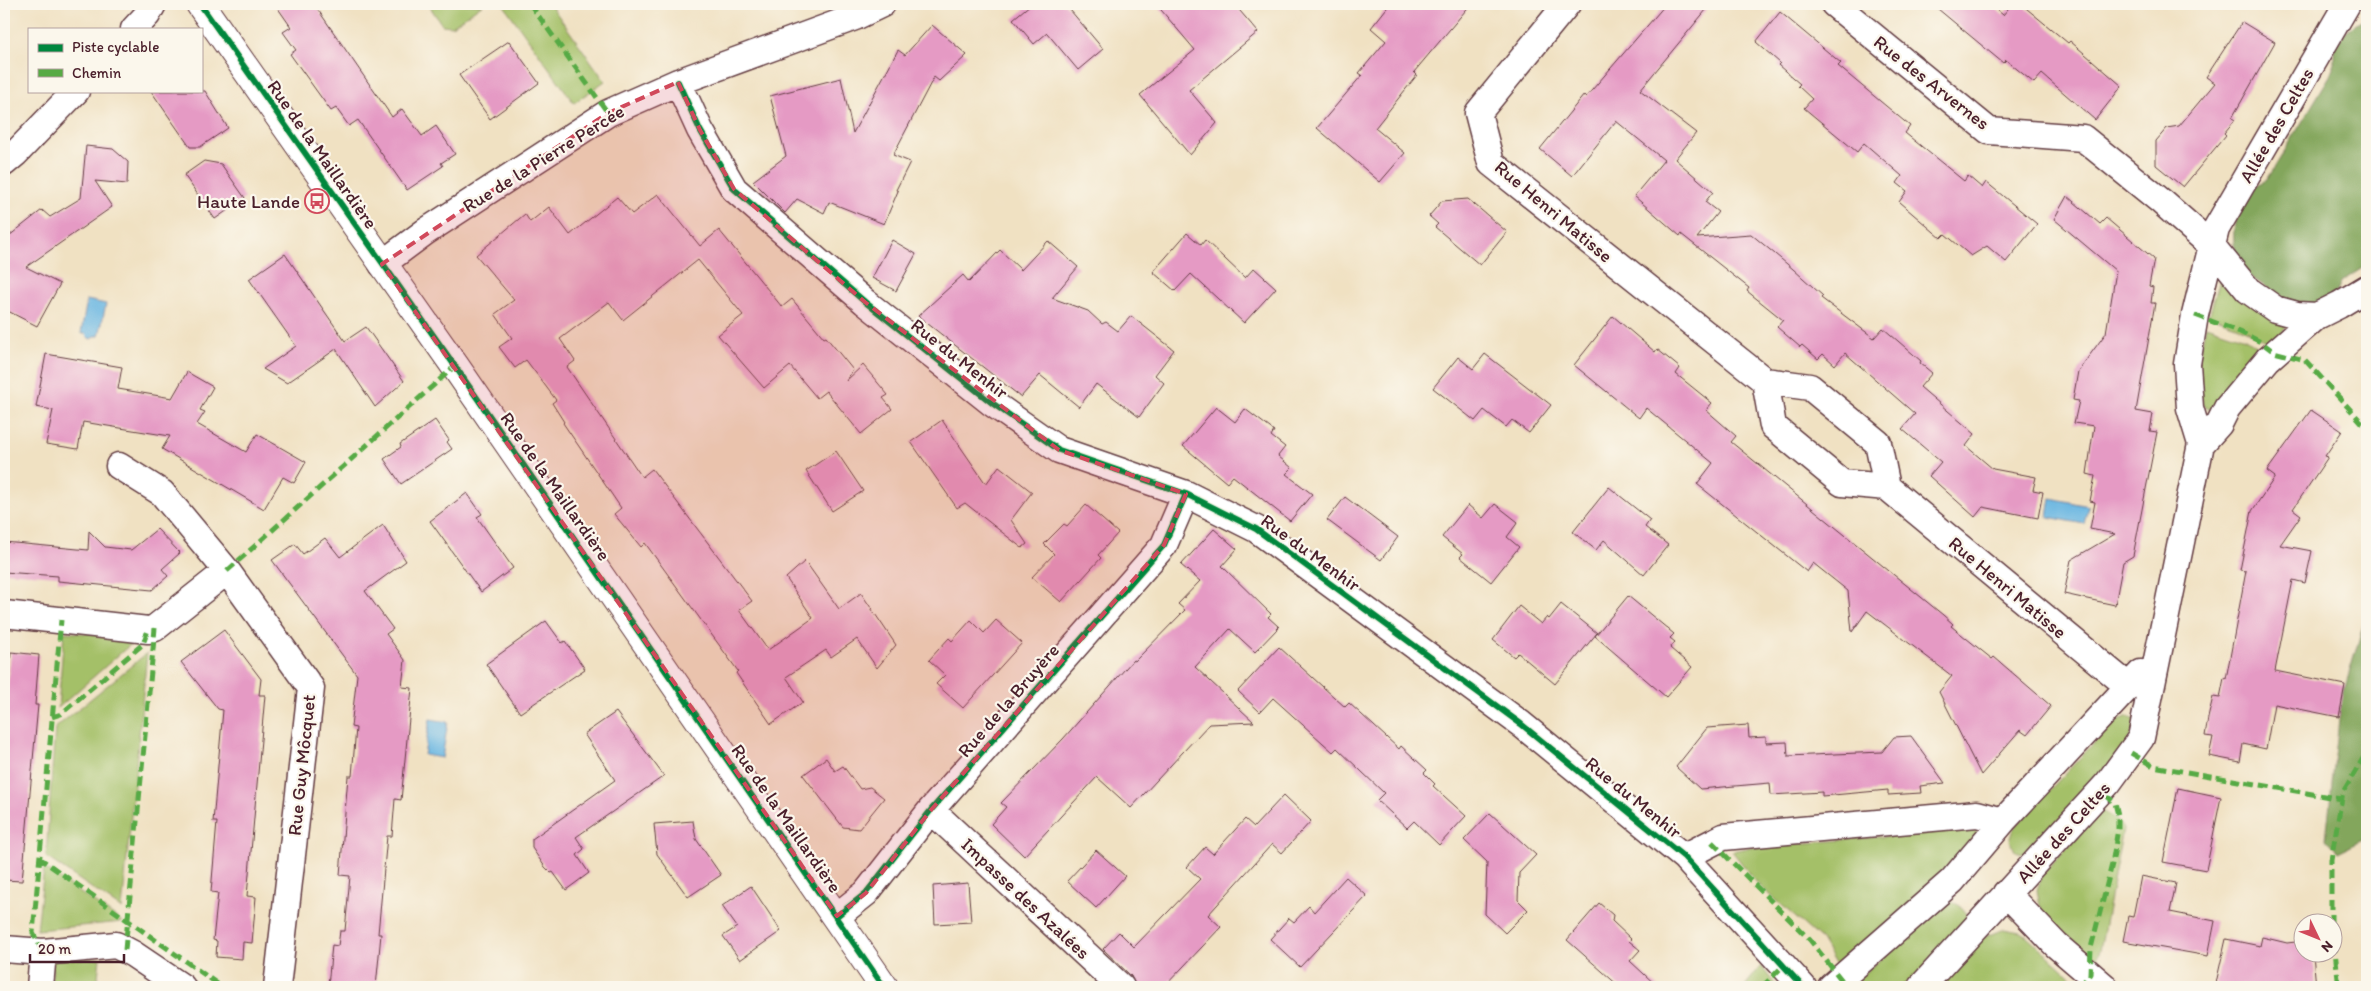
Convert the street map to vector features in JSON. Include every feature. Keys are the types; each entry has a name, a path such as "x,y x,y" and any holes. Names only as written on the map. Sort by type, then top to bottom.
{"street":[{"path":"135,28 147,15 153,4"},
{"name":"Rue de la Maillardière","path":"200,4 837,916 884,987"},
{"name":"Rue de la Pierre Percée","path":"382,264 433,227 608,113 678,82 855,17 882,4"},
{"name":"Rue Henri Matisse","path":"1568,4 1478,113 1491,163 1764,381"},
{"name":"Rue des Arvernes","path":"1834,4 1988,131 2083,138 2162,202 2212,246"},
{"name":"Allée des Celtes","path":"1921,987 2108,783 2141,738 2201,444 2190,408 2187,364 2195,316 2216,229 2353,6"},
{"name":"Rue du Menhir","path":"678,82 700,130 734,189 865,302 992,403 1059,450 1186,494 1263,534 1521,724 1684,857 1803,987"},
{"path":"4,163 75,92"},
{"path":"2212,246 2248,290 2264,303 2275,309 2297,315 2317,316"},
{"name":"Allée des Celtes","path":"2201,444 2268,359 2317,316 2340,305 2367,288"},
{"path":"1764,381 1810,387 1878,443 1887,487 1842,483 1772,426 1764,381"},
{"name":"Rue Guy Môcquet","path":"119,466 162,493 227,571 311,688 277,987"},
{"name":"Rue Henri Matisse","path":"1887,487 2128,686"},
{"name":"Rue de la Bruyère","path":"837,916 866,892 931,810 1164,545 1186,494"},
{"path":"4,614 148,630 155,628 227,571"},
{"path":"1832,987 1952,881 2003,821 2160,652"},
{"name":"Impasse des Azalées","path":"931,810 1121,987"},
{"path":"1684,857 1723,837 1977,814 2003,821"},
{"path":"2006,893 2056,945 2105,987"},
{"path":"4,949 43,952 116,945 133,954 182,987"},
{"path":"40,987 43,952"}],"highlighted area":[{"path":"678,82 700,130 734,189 865,302 1059,450 1186,494 1164,545 931,810 866,893 837,916 382,264 608,113"}],"green space":[{"path":"428,4 483,4 452,26 442,25"},
{"path":"503,4 550,4 605,81 574,103"},
{"path":"2367,17 2367,265 2341,282 2333,300 2323,304 2304,306 2280,296 2244,272 2239,263 2234,243 2235,221 2242,200 2247,192 2254,186 2267,180 2334,69 2334,48 2346,31"},
{"path":"2221,276 2291,322 2272,344 2236,325 2209,316"},
{"path":"2206,325 2245,338 2266,351 2213,410 2203,405 2198,362"},
{"path":"2367,612 2367,838 2338,852 2326,839 2341,701"},
{"path":"64,632 139,637 58,708"},
{"path":"147,653 122,909 46,857 55,728"},
{"path":"2128,716 2136,721 2128,746 2026,855 2015,851 2010,840 2014,828 2111,725"},
{"path":"2102,811 2118,821 2123,829 2100,950 2094,965 2041,911 2037,890 2043,873"},
{"path":"1974,829 1980,835 1905,913 1838,969 1821,940 1757,883 1732,851 1748,848"},
{"path":"44,868 123,922 37,930"},
{"path":"1951,902 1960,906 1965,911 1964,927 1907,987 1851,987 1849,985 1905,940 1941,906"},
{"path":"2004,929 2020,932 2027,936 2079,984 2076,987 1935,987 1984,937"},
{"path":"100,958 97,987 51,987 53,960"},
{"path":"1761,966 1777,987 1744,987"}],"water":[{"path":"87,300 106,304 99,336 91,339 86,334 81,333"},
{"path":"2051,498 2088,506 2084,524 2048,517"},
{"path":"430,719 448,722 442,758 424,755"}],"building":[{"path":"275,4 314,4 392,117 402,109 422,136 436,126 455,154 441,163 443,166 407,190 358,120 349,126 336,108 331,111 290,54 296,50 283,32 291,27"},
{"path":"1031,4 1065,4 1103,49 1078,70 1047,33 1034,44 1013,19"},
{"path":"1156,4 1234,4 1258,32 1189,90 1217,123 1190,155 1140,95 1195,50"},
{"path":"1390,4 1471,4 1414,72 1417,75 1375,128 1405,153 1380,182 1317,128 1362,75 1359,73 1386,41 1371,28"},
{"path":"1666,4 1711,4 1640,90 1696,133 1675,159 1713,192 1705,202 1718,212 1697,238 1751,234 1823,296 1821,298 1874,338 1883,328 1932,373 1920,387 1975,434 1966,446 1993,469 2036,477 2033,490 2043,492 2038,518 1983,507 1975,517 1929,476 1941,462 1902,429 1915,414 1845,353 1835,365 1823,354 1818,359 1802,345 1800,347 1777,327 1783,320 1747,291 1749,288 1681,234 1680,236 1634,196 1664,160 1616,121 1572,176 1540,149 1584,95 1586,97"},
{"path":"1932,4 1990,4 2003,15 2012,4 2021,4 2068,43 2070,41 2122,86 2095,120 2042,74 2034,83 2006,60 2003,63"},
{"path":"1780,12 1841,63 1838,66 1910,126 1905,133 1964,181 1968,176 1982,188 1986,182 2037,224 2006,262 1987,246 1971,256 1945,234 1941,238 1899,202 1907,191 1897,183 1902,176 1864,143 1857,152 1804,108 1812,99 1798,86 1800,84 1778,65 1780,63 1756,42"},
{"path":"2242,22 2275,42 2232,118 2235,120 2224,133 2226,135 2183,187 2156,165 2156,141 2167,128 2179,126 2215,83 2206,77"},
{"path":"932,25 967,55 939,81 934,77 893,155 910,162 896,190 898,191 884,224 829,202 824,213 797,199 785,213 753,181 786,156 770,96 841,78 853,133 898,50 905,55"},
{"path":"509,41 539,83 490,119 459,75"},
{"path":"205,91 228,128 200,147 190,147 152,92"},
{"path":"86,146 113,149 128,162 127,184 95,181 112,207 26,267 60,284 37,326 4,309 4,240 42,210 50,217 81,198"},
{"path":"204,161 221,164 245,198 215,219 184,175"},
{"path":"658,194 700,246 719,230 782,307 792,299 824,338 826,337 853,370 846,381 863,365 888,395 883,398 892,409 861,434 826,391 817,398 790,366 764,388 718,335 743,315 698,260 623,320 609,302 560,339 575,361 567,367 642,477 652,469 752,601 739,610 768,650 813,618 786,578 805,561 839,609 861,593 896,645 877,668 857,639 831,657 826,650 786,677 803,702 771,724 736,673 738,671 645,543 641,547 614,514 621,508 563,423 552,403 556,400 526,360 515,368 499,347 512,338 495,314 514,300 476,255 525,214 530,222 549,207 570,235 617,197 632,214"},
{"path":"2067,196 2100,224 2106,218 2154,259 2149,286 2153,287 2151,303 2155,303 2136,411 2153,414 2150,431 2157,432 2133,556 2123,562 2115,605 2064,594 2071,560 2115,534 2090,529 2095,502 2090,501 2095,476 2087,474 2094,426 2074,423 2079,401 2073,400 2078,371 2106,333 2116,271 2054,219"},
{"path":"1468,199 1507,232 1480,265 1435,227 1438,224 1429,216 1442,201"},
{"path":"1187,233 1201,245 1205,240 1245,278 1254,268 1276,288 1244,323 1191,274 1175,291 1153,272"},
{"path":"892,240 916,254 896,291 872,278"},
{"path":"1048,241 1078,267 1052,298 1088,311 1102,324 1106,322 1118,331 1131,316 1174,350 1155,375 1164,383 1139,417 1096,384 1079,407 1040,375 1021,397 918,316 963,275 969,282 1000,250 1021,270"},
{"path":"285,254 345,341 366,327 404,381 375,407 336,349 287,383 263,369 296,346 249,279"},
{"path":"1613,316 1655,352 1657,349 1680,368 1676,374 1712,403 1706,410 1736,436 1731,442 1943,615 1953,624 1951,626 1992,659 1994,657 2051,706 2027,735 2020,730 1981,775 1939,692 1952,676 1867,611 1852,632 1848,591 1813,563 1807,572 1697,484 1713,463 1646,408 1639,418 1574,365"},
{"path":"46,354 122,367 118,389 172,398 187,372 213,387 200,410 205,412 197,424 246,452 257,434 306,462 294,483 283,477 264,509 162,449 170,436 83,422 78,449 46,444 53,410 36,407"},
{"path":"1485,354 1551,405 1529,433 1512,420 1506,427 1484,410 1475,421 1433,388 1458,357 1473,369"},
{"path":"1216,407 1235,422 1245,409 1274,431 1271,436 1285,447 1278,456 1292,468 1286,474 1312,494 1290,521 1233,476 1227,483 1183,446"},
{"path":"2311,410 2342,431 2325,456 2328,457 2293,509 2301,515 2280,545 2312,551 2305,583 2293,580 2275,671 2345,685 2339,717 2274,704 2266,749 2243,744 2240,762 2209,756 2213,737 2205,736 2208,718 2213,697 2220,698 2224,678 2226,679 2246,571 2240,570 2252,511 2275,477 2267,471"},
{"path":"435,420 449,440 447,442 452,449 401,484 384,459 401,447 400,444"},
{"path":"942,420 986,484 999,466 1032,492 1011,520 1027,544 1022,548 965,503 957,508 911,442"},
{"path":"836,451 863,491 832,511 806,471"},
{"path":"1609,487 1650,520 1645,527 1668,545 1644,575 1604,540 1596,550 1573,532"},
{"path":"467,493 482,514 477,517 513,568 481,592 430,521"},
{"path":"1345,497 1398,537 1381,560 1327,520"},
{"path":"1495,504 1518,522 1507,537 1519,547 1491,582 1460,557 1463,554 1442,537 1468,505 1483,518"},
{"path":"1086,505 1118,533 1098,555 1101,558 1061,602 1032,577 1054,554 1044,544 1064,524 1067,526"},
{"path":"383,525 406,561 365,591 393,629 386,634 405,660 402,687 412,688 401,800 395,799 392,836 387,836 378,934 381,934 376,987 328,986 332,945 338,946 340,931 345,931 350,876 340,875 348,776 352,776 356,728 351,727 357,675 272,560 295,544 303,554 325,538 340,557"},
{"path":"157,529 180,553 162,569 168,576 152,590 58,581 58,576 4,572 4,542 88,550 89,531 105,547 131,550"},
{"path":"1214,529 1237,549 1222,566 1271,614 1268,617 1279,627 1255,652 1230,629 1195,667 1254,722 1209,724 1131,808 1097,777 1024,856 991,824 1006,807 1001,803 1063,739 1133,660 1135,661 1185,610 1178,604 1200,581 1181,565"},
{"path":"1628,596 1674,634 1670,638 1675,642 1670,648 1692,667 1666,697 1595,636"},
{"path":"1561,604 1597,633 1555,684 1518,653 1514,657 1493,640 1519,606 1541,624 1547,617 1549,619"},
{"path":"971,620 984,633 996,620 1022,643 963,708 936,684 945,675 929,660 949,638 952,641"},
{"path":"546,621 562,643 565,641 585,669 520,713 486,664"},
{"path":"224,630 261,679 259,695 265,695 247,896 256,897 252,943 243,942 242,959 216,957 217,941 213,940 218,893 211,892 217,822 213,822 223,710 218,709 181,662"},
{"path":"1279,647 1345,707 1349,703 1399,749 1401,746 1427,770 1424,773 1435,784 1433,786 1466,816 1439,845 1414,821 1407,828 1377,800 1384,793 1337,748 1333,752 1273,698 1260,712 1238,691"},
{"path":"11,652 39,655 35,705 38,705 22,881 4,880 4,702 6,702"},
{"path":"616,712 664,776 576,837 584,849 577,855 589,873 566,890 553,872 551,873 545,867 532,848 532,839 615,780 584,734"},
{"path":"1748,725 1749,738 1766,737 1766,743 1787,742 1788,756 1882,752 1894,737 1911,736 1945,783 1920,786 1921,793 1888,795 1888,790 1822,796 1822,792 1771,795 1770,783 1700,789 1676,767 1707,728"},
{"path":"826,758 835,771 843,766 860,789 870,787 884,798 859,829 843,827 803,775"},
{"path":"2178,788 2221,797 2206,870 2163,862"},
{"path":"1284,795 1311,821 1282,853 1272,844 1208,915 1221,927 1164,987 1136,987 1131,976 1103,949 1119,932 1134,947 1200,879 1187,867 1205,847 1213,854 1245,819 1254,827"},
{"path":"1490,813 1536,855 1519,873 1518,900 1528,910 1505,933 1485,914 1487,862 1464,840"},
{"path":"693,821 696,839 721,875 688,897 657,854 654,824"},
{"path":"1096,850 1125,876 1096,908 1067,881"},
{"path":"2141,876 2176,883 2170,912 2215,921 2208,956 2123,941 2128,916 2133,917"},
{"path":"1346,877 1367,896 1300,967 1270,939 1289,918 1294,922 1309,906 1314,912"},
{"path":"968,883 971,922 935,924 933,886"},
{"path":"751,886 781,931 740,960 723,936 737,927 722,906"},
{"path":"1599,903 1613,915 1612,921 1631,939 1629,941 1640,950 1630,961 1658,987 1620,987 1567,940"},
{"path":"2262,937 2287,943 2294,942 2294,964 2314,964 2316,987 2236,987 2216,983 2226,939 2260,946"}],"marked path":[{"path":"530,4 608,113"},
{"path":"2195,315 2240,332 2261,342 2274,352 2305,360 2367,428"},
{"path":"227,571 455,366"},
{"path":"43,952 33,933 61,620"},
{"path":"125,950 155,628"},
{"path":"52,717 61,714 143,644 148,630"},
{"path":"2331,914 2331,860 2343,792 2367,752"},
{"path":"2131,753 2153,766 2341,799"},
{"path":"2079,987 2090,974 2091,948 2112,864 2118,829 2118,815 2115,803 2101,791"},
{"path":"1712,842 1810,940 1847,987"},
{"path":"38,857 222,987"},
{"path":"2336,964 2339,987"},
{"path":"1762,987 1783,966"}],"cycle path":[{"path":"200,4 455,366 884,987"},
{"path":"678,82 700,130 734,189 865,302 992,403 1059,450 1186,494 1256,529 1521,724 1684,857 1803,987"},
{"path":"837,916 866,893 931,810 1164,545 1186,494"}],"place":[{"name":"Haute Lande","path":"317,201"}]}
